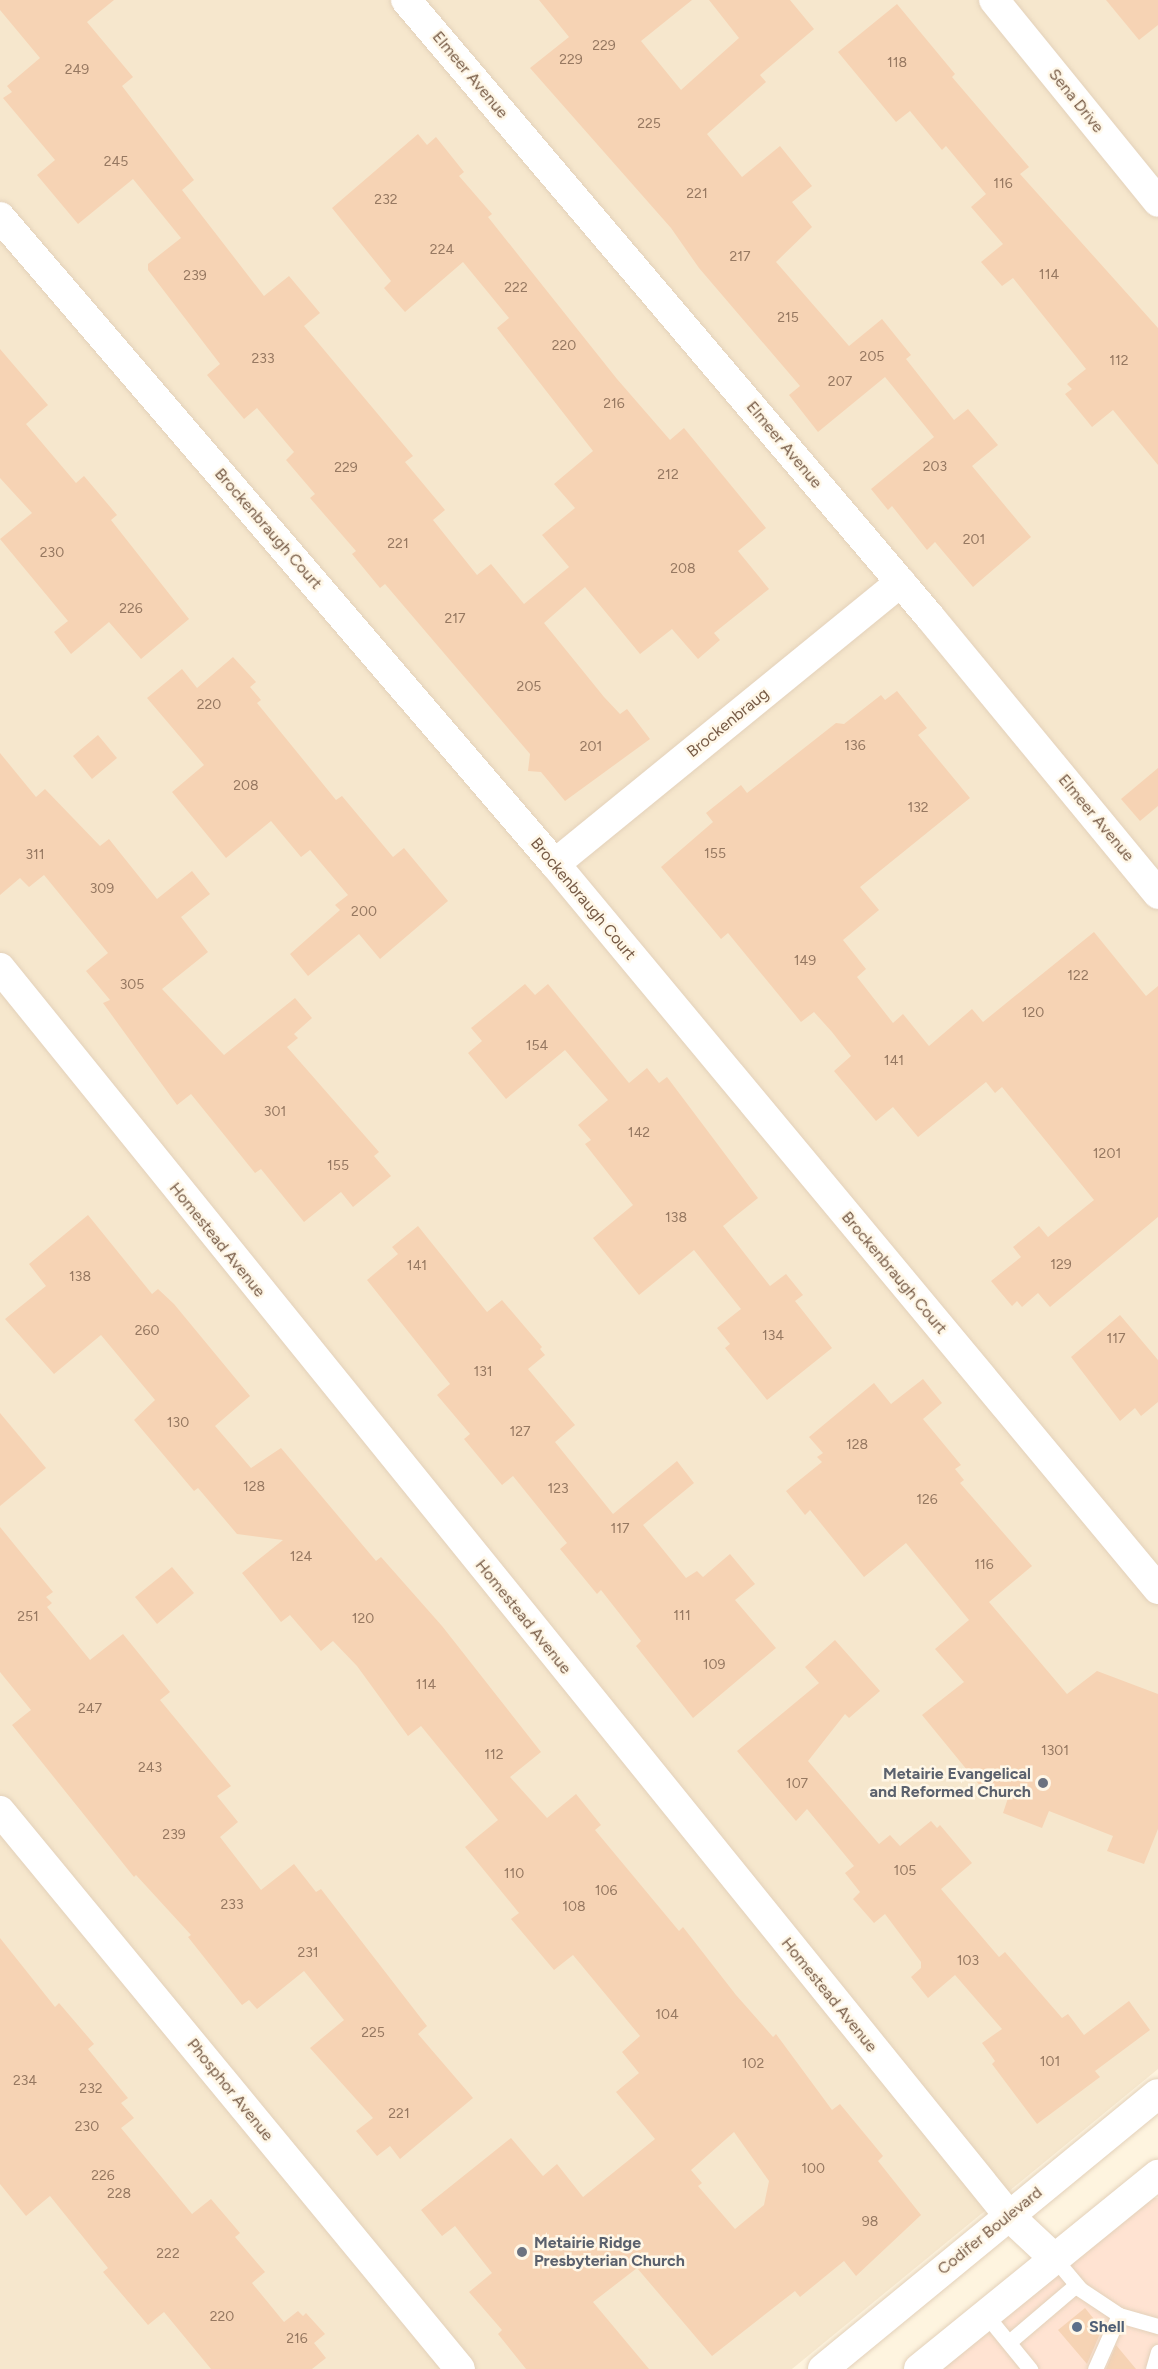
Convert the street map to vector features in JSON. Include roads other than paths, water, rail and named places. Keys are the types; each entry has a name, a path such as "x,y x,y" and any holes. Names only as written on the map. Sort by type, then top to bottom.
{"street":[{"name":"Elmeer Avenue","path":"406,0 900,582 1158,894"},
{"name":"Sena Drive","path":"994,0 1158,202"},
{"name":"Brockenbraugh Court","path":"0,216 555,864 1158,1589"},
{"name":"Brockenbraug","path":"555,864 900,582"},
{"name":"Homestead Avenue","path":"0,968 1009,2216 1055,2259"},
{"name":"Phosphor Avenue","path":"0,1811 460,2369"},
{"name":"Codifer Boulevard","path":"823,2369 1158,2094"},
{"path":"919,2369 1158,2175"}],"lane":[{"path":"1055,2259 1076,2285 1119,2315 1158,2326"},
{"path":"1009,2342 1076,2285"},
{"path":"986,2315 1030,2369"},
{"path":"1095,2369 1119,2315"},
{"path":"1153,2369 1158,2352"}],"place":[{"name":"Metairie Evangelical and Reformed Church","path":"1043,1783"},
{"name":"Metairie Ridge Presbyterian Church","path":"522,2252"},
{"name":"Shell","path":"1077,2327"}]}
